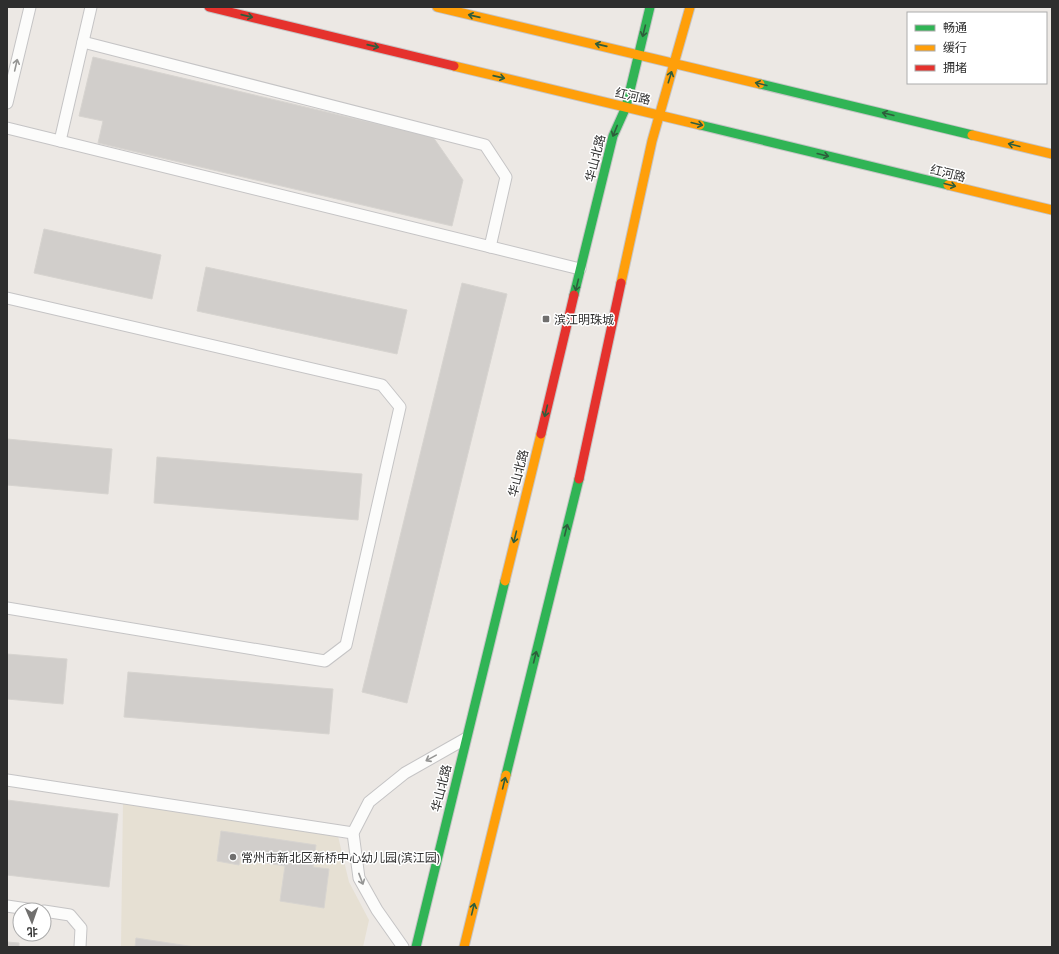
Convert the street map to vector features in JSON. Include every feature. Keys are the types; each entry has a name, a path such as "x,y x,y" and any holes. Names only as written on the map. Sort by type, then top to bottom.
{"main road":[{"name":"红河路","path":"209,7 1052,210"},
{"path":"436,7 639,54 1052,154"},
{"name":"华山北路","path":"416,947 465,739 613,136 626,107 650,7"},
{"path":"464,947 580,475 652,141 690,7"}],"lane":[{"path":"7,103 30,7"},
{"path":"60,141 91,7"},
{"path":"83,42 485,145 506,177 490,247"},
{"path":"7,128 580,269"},
{"path":"7,298 382,385 400,407 346,646 325,662 7,608"},
{"path":"403,947 377,910 359,878 353,833 369,802 405,773 465,739"},
{"path":"7,780 353,833"},
{"path":"52,912 70,915 81,928 80,947"}],"shaded area":[{"name":"常州市新北区新桥中心幼儿园(滨江园)","path":"123,800 337,832 349,882 369,920 363,947 121,947"}],"building":[{"path":"93,57 433,137 463,180 452,226 98,143 103,121 79,116"},
{"path":"44,229 161,255 152,299 34,273"},
{"path":"206,267 407,310 397,354 197,311"},
{"path":"462,283 507,294 407,703 362,692"},
{"path":"7,439 112,449 108,494 7,485"},
{"path":"157,457 362,474 358,520 154,503"},
{"path":"7,654 67,659 63,704 7,699"},
{"path":"128,672 333,689 329,734 124,717"},
{"path":"7,800 118,814 109,887 7,875"},
{"path":"221,831 316,845 313,867 329,869 324,908 280,901 285,866 240,859 239,865 217,861"},
{"path":"136,938 195,947 135,947"},
{"path":"7,942 19,943 19,947 7,947"}],"traffic: fast":[{"path":"574,295 613,136 626,107 650,7"},
{"path":"760,84 972,135"},
{"path":"700,125 948,185"},
{"path":"506,775 579,479"},
{"path":"416,947 505,581"}],"traffic: slow":[{"path":"437,7 760,84"},
{"path":"621,283 652,141 690,7"},
{"path":"454,66 700,125"},
{"path":"972,135 1052,154"},
{"path":"948,185 1052,210"},
{"path":"505,581 541,434"},
{"path":"464,947 506,775"}],"traffic: jam":[{"path":"209,7 454,66"},
{"path":"579,479 621,283"},
{"path":"541,434 574,295"}],"place":[{"name":"滨江明珠城","path":"546,319"},
{"name":"常州市新北区新桥中心幼儿园(滨江园)","path":"233,857"}]}
